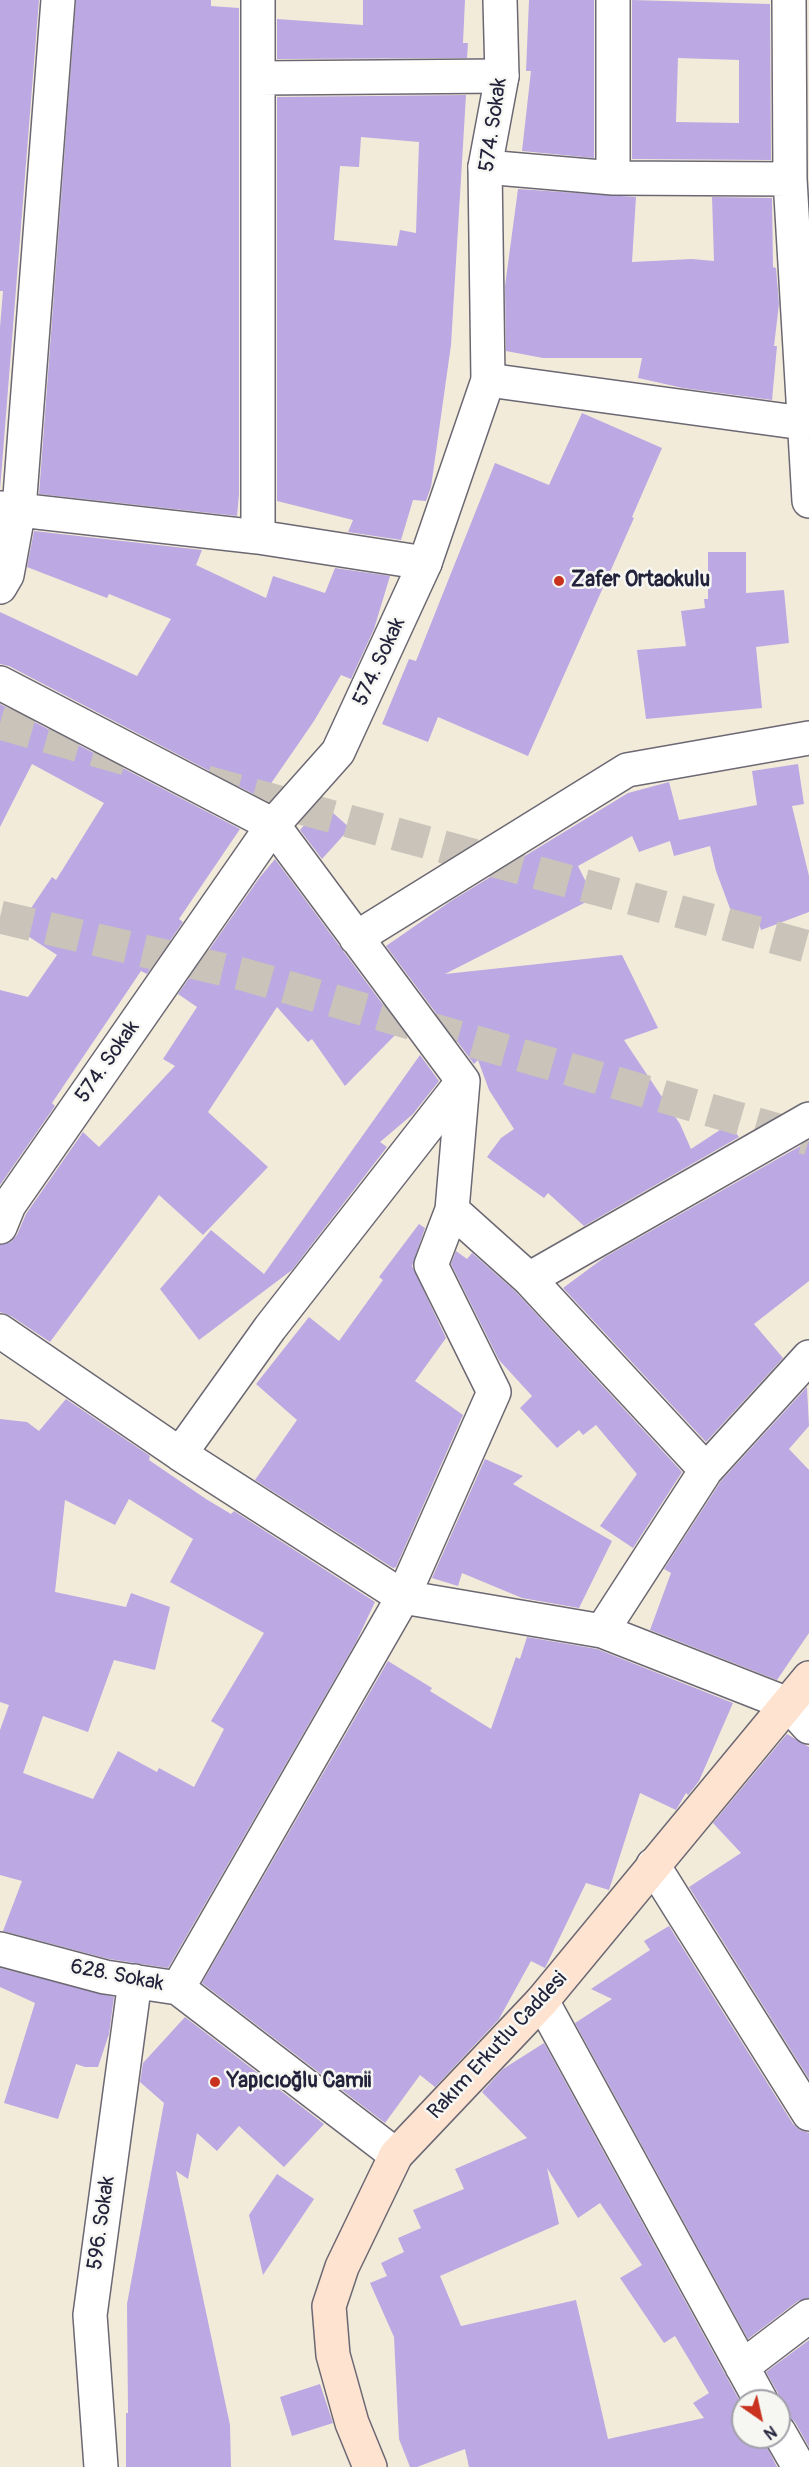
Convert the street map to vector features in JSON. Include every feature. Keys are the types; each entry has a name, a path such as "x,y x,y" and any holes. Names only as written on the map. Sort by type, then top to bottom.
{"main road":[{"name":"Rakım Erkutlu Caddesi","path":"370,2467 352,2423 333,2355 329,2306 342,2267 396,2155 542,2001 653,1865 799,1715 809,1678"}],"street":[{"path":"0,587 7,576 10,509 58,0"},
{"path":"258,0 260,78 258,537"},
{"name":"574. Sokak","path":"3,1212 273,825 338,752 425,563 488,380 485,167 502,76 500,0"},
{"path":"613,0 613,178"},
{"path":"789,0 790,179 809,501"},
{"path":"260,78 502,76"},
{"path":"485,167 613,178 790,179"},
{"path":"488,380 806,422"},
{"path":"10,509 258,537 425,563"},
{"path":"0,683 273,825 463,1081 452,1210 431,1265 494,1392 403,1597 178,1988"},
{"path":"356,938 627,770 809,738"},
{"path":"180,1454 270,1328 463,1081"},
{"path":"528,1279 809,1119"},
{"path":"452,1210 528,1279 706,1470"},
{"path":"0,1330 180,1454 403,1597 602,1631 799,1715"},
{"path":"602,1631 706,1470 809,1357"},
{"path":"653,1865 809,2114"},
{"name":"628. Sokak","path":"0,1949 105,1977 178,1988 396,2155"},
{"name":"596. Sokak","path":"101,2467 90,2315 135,1981"},
{"path":"542,2001 754,2389"},
{"path":"741,2367 809,2316"},
{"path":"789,2449 799,2467"}],"building":[{"path":"0,0 39,0 0,490 0,327 3,291 0,291"},
{"path":"76,0 211,0 211,6 239,8 239,494 237,516 39,494"},
{"path":"363,0 465,0 463,43 468,43 467,58 277,59 277,19 363,25"},
{"path":"529,0 594,0 594,158 522,151 531,71 526,71"},
{"path":"632,0 770,4 771,160 632,159","holes":["678,58 739,60 739,123 676,122"]},
{"path":"466,95 451,345 431,487 426,501 413,500 401,540 348,532 353,520 277,501 277,97","holes":["361,137 419,142 416,233 400,230 397,246 334,240 340,166 359,167"]},
{"path":"518,189 636,197 632,262 692,259 714,261 712,197 772,198 773,267 776,268 779,304 774,346 777,346 772,400 683,388 638,378 642,358 543,358 506,351 505,286"},
{"path":"582,413 662,448 632,517 634,518 528,756 438,717 428,742 382,724 409,659 416,661 495,463 549,485"},
{"path":"34,531 202,550 196,565 266,598 273,576 325,593 335,568 390,576 374,629 351,679 341,675 314,721 261,798 9,666 0,664 0,612 137,676 171,619 109,594 107,598 27,567"},
{"path":"708,552 746,552 746,593 784,590 789,643 756,647 762,708 646,719 637,650 686,646 681,611 705,608 704,599 708,599"},
{"path":"0,704 240,829 179,919 183,922 147,974 141,971 52,1103 55,1106 0,1185 0,990 28,997 57,955 17,929 52,877 56,880 104,803 32,764 0,827"},
{"path":"798,764 804,804 792,806 809,876 809,912 761,930 759,923 738,930 716,871 710,846 674,856 670,841 639,852 632,836 578,866 594,898 445,974 622,955 658,1028 624,1040 680,1124 691,1149 729,1124 739,1137 584,1226 548,1193 544,1198 487,1157 501,1138 514,1129 489,1090 478,1060 474,1064 386,946 451,901 628,793 669,782 679,820 757,805 752,771"},
{"path":"323,804 350,828 322,859 300,830"},
{"path":"275,859 401,1029 345,1086 312,1039 308,1042 277,1007 208,1112 268,1167 203,1235 159,1195 50,1342 11,1316 0,1312 0,1245 11,1242 17,1235 26,1214 83,1132 99,1147 175,1066 163,1059 197,1007 178,994"},
{"path":"420,1055 439,1081 413,1114 380,1142 387,1147 292,1270 199,1340 160,1289 211,1230 264,1274"},
{"path":"809,1141 809,1281 754,1324 783,1358 706,1442 563,1288 605,1257"},
{"path":"419,1224 425,1228 412,1266 446,1338 415,1381 463,1415 396,1567 393,1568 255,1480 297,1420 256,1384 309,1317 339,1341 383,1280 379,1277"},
{"path":"456,1251 467,1259 472,1253 516,1292 682,1472 633,1548 600,1526 637,1474 596,1425 583,1435 579,1430 557,1448 520,1408 532,1396 499,1360 451,1264"},
{"path":"807,1387 809,1426 789,1449 809,1470 809,1633 777,1680 650,1630 671,1573 664,1569 721,1481"},
{"path":"66,1399 150,1456 149,1460 206,1499 231,1514 234,1511 375,1602 356,1642 168,1968 109,1959 3,1931 22,1881 0,1875 0,1730 9,1705 0,1702 0,1419 27,1422 39,1431","holes":["129,1499 193,1539 170,1582 264,1633 211,1721 224,1729 194,1787 159,1768 157,1772 118,1751 93,1799 23,1773 43,1716 88,1732 114,1660 155,1670 170,1607 131,1593 126,1607 55,1592 65,1500 115,1525"]},
{"path":"485,1459 523,1476 513,1484 612,1541 579,1608 522,1598 462,1573 458,1586 432,1578"},
{"path":"527,1637 597,1649 733,1703 699,1781 688,1795 686,1793 676,1810 640,1793 609,1890 586,1883 545,1968 531,1961 499,2019 435,2087 420,2075 385,2123 202,1983 388,1661 432,1688 430,1691 491,1729 516,1657 520,1659"},
{"path":"787,1734 809,1747 809,2079 689,1887 741,1853 713,1823"},
{"path":"669,1926 793,2124 809,2133 809,2298 798,2301 748,2339 575,2023 612,1999 591,1989 650,1950 644,1941"},
{"path":"0,1968 114,1997 109,2034 98,2067 76,2064 58,2119 4,2103 35,2003 0,1987"},
{"path":"185,2017 324,2124 284,2167 239,2126 217,2151 197,2133 188,2179 176,2171 230,2425 231,2467 126,2467 127,2304 164,2103 140,2082 143,2063"},
{"path":"544,2043 733,2389 731,2389 731,2449 768,2449 777,2467 469,2467 465,2449 417,2467 410,2467 399,2439 394,2337 370,2283 387,2276 381,2263 404,2252 398,2238 421,2228 413,2210 464,2189 455,2169 527,2138 482,2092 503,2069","holes":["547,2168 578,2218 600,2203 642,2265 620,2278 664,2343 675,2336 709,2393 693,2403 704,2418 608,2439 576,2300 461,2326 440,2276 559,2224"]},
{"path":"277,2174 314,2199 263,2275 249,2215"},
{"path":"809,2340 809,2447 791,2419 791,2389 776,2389 766,2372"},
{"path":"320,2384 333,2423 292,2436 280,2397"}],"tunnel":[{"path":"0,723 133,761"},
{"path":"206,782 809,947"},
{"path":"0,917 242,974 809,1139"}],"place":[{"name":"Zafer Ortaokulu","path":"559,581"},
{"name":"Yapıcıoğlu Camii","path":"215,2082"}]}
